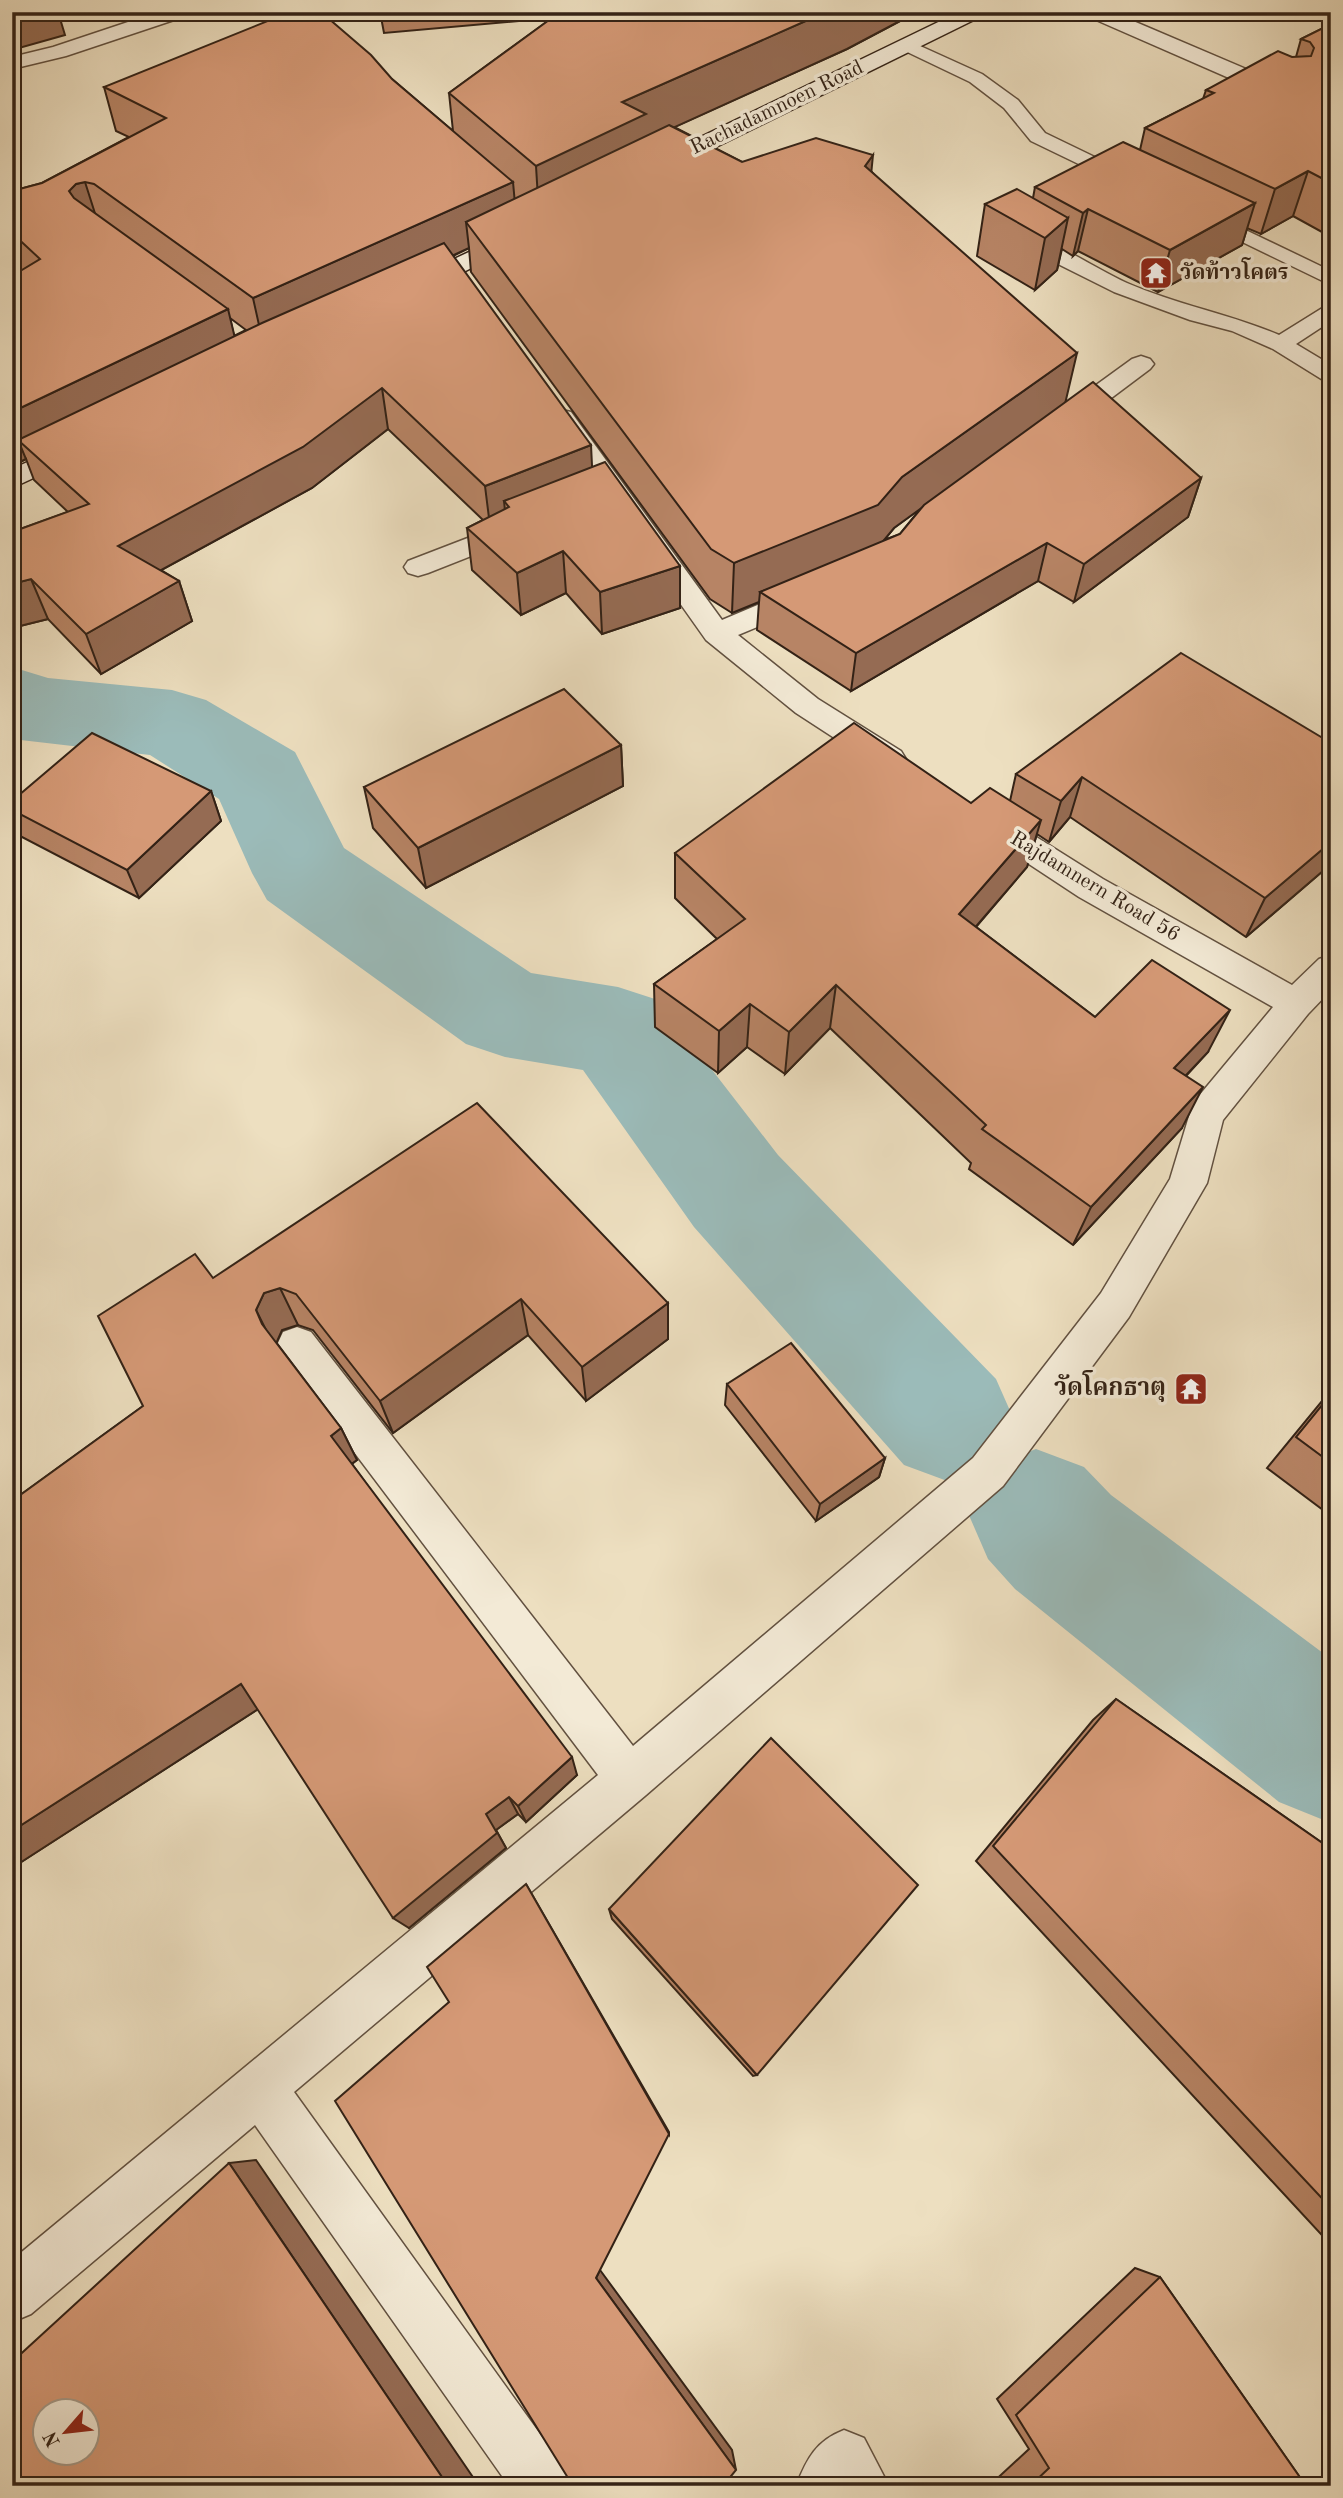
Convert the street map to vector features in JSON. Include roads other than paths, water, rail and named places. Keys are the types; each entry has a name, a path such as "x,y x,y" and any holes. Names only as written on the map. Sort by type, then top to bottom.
{"street":[{"path":"12,63 59,52 179,12"},
{"name":"Rachadamnoen Road","path":"634,178 975,12"},
{"path":"1094,12 1287,94"},
{"path":"394,296 462,280 530,223"},
{"path":"1041,438 1141,364"},
{"path":"542,391 600,495 716,633 807,706 909,771"},
{"path":"12,480 99,436"},
{"path":"418,567 535,521"},
{"path":"716,633 832,585"},
{"name":"Rajdamnern Road 56","path":"966,808 1091,888 1296,1004"},
{"path":"12,2295 630,1779 988,1472 1115,1305 1188,1183 1206,1114 1296,1004 1331,968"},
{"path":"297,1345 630,1779"},
{"path":"260,2088 543,2486"},
{"path":"824,2486 844,2458 861,2486"}],"lane":[{"path":"907,46 976,78 1011,103 1038,137 1150,191"},
{"path":"1077,179 1100,168"},
{"path":"1187,208 1331,279"},
{"path":"1008,217 1008,229 1028,244 1121,288 1197,316 1239,326 1281,344 1331,375"},
{"path":"1281,344 1331,311"}],"waterway":[{"path":"12,700 25,709 172,724 260,777 304,873 505,1013 618,1031 736,1191 950,1422"},
{"path":"1036,1513 1063,1542 1331,1750"}],"place":[{"name":"วัดท้าวโคตร","path":"1156,273"},
{"name":"วัดโคกธาตุ","path":"1191,1389"}]}
